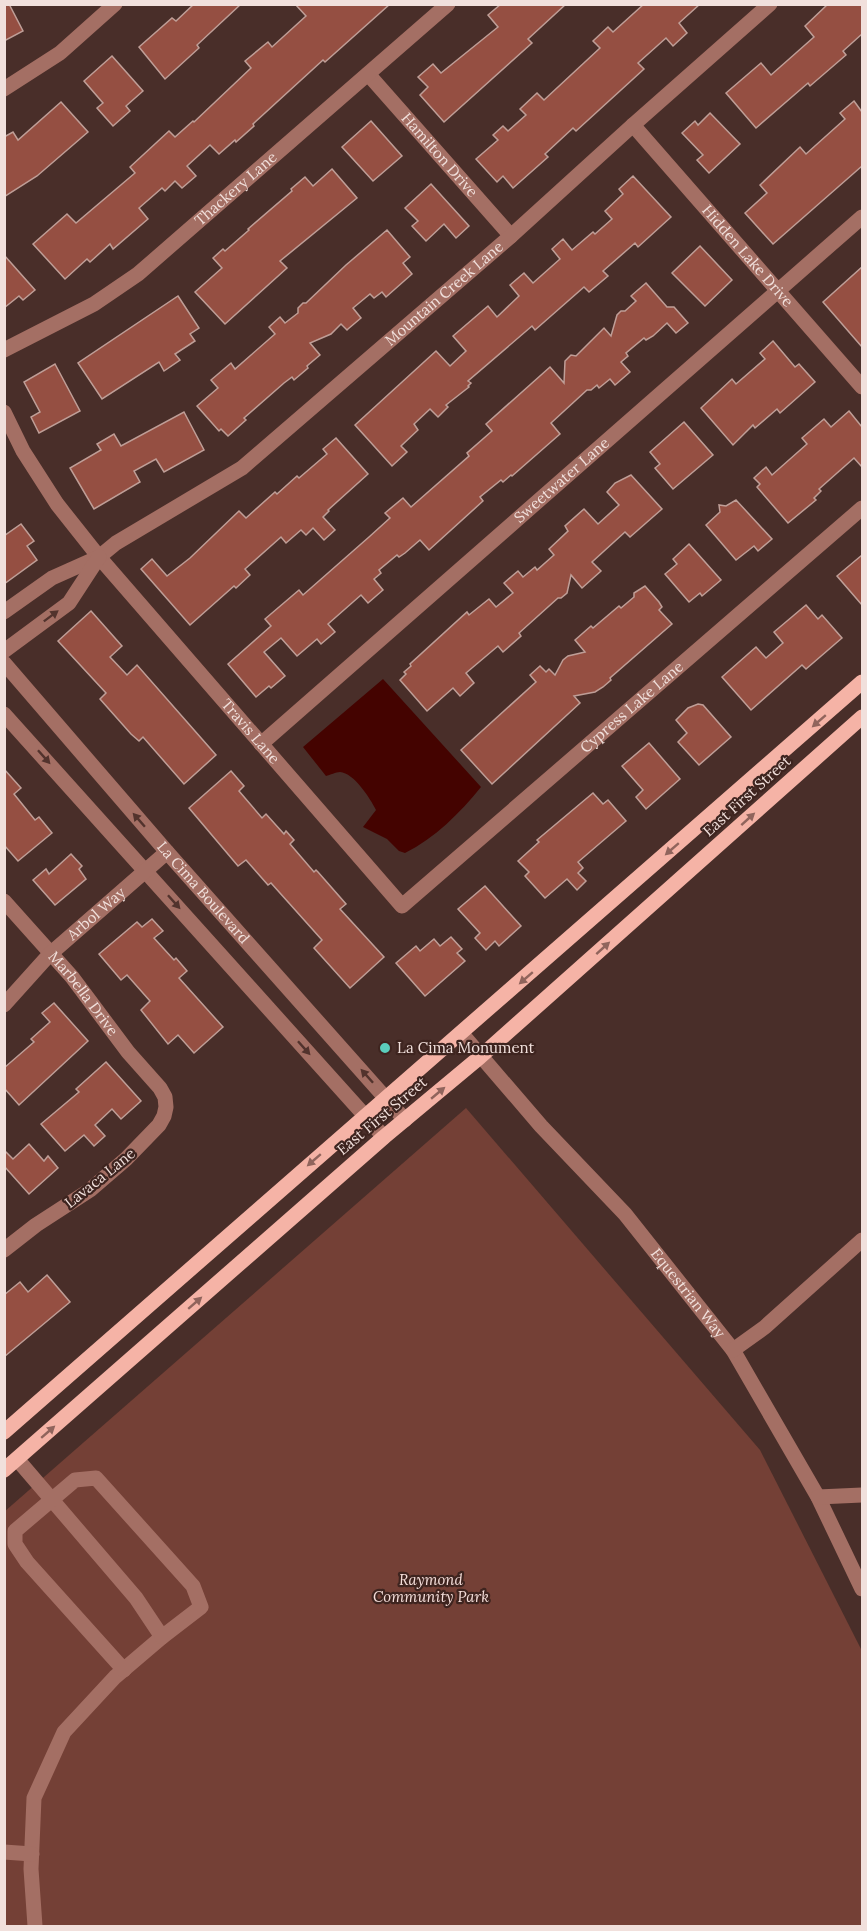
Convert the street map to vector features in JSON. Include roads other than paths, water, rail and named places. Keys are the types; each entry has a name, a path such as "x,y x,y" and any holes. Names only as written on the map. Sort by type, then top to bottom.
{"main road":[{"name":"East First Street","path":"4,1432 862,682"},
{"name":"East First Street","path":"4,1470 384,1137 480,1057 862,717"}],"street":[{"path":"4,89 60,53 115,4"},
{"name":"Thackery Lane","path":"4,350 94,304 138,274 448,4"},
{"name":"Mountain Creek Lane","path":"4,612 52,578 99,557 116,543 242,468 511,236 770,4"},
{"name":"Hamilton Drive","path":"368,74 511,236"},
{"name":"Hidden Lake Drive","path":"633,125 862,387"},
{"name":"Sweetwater Lane","path":"261,744 862,217"},
{"path":"4,412 23,451 57,504 99,557"},
{"name":"Cypress Lake Lane","path":"402,906 862,508"},
{"name":"Mountain Creek Lane","path":"4,651 69,603 99,557"},
{"name":"Travis Lane","path":"99,557 402,906"},
{"name":"La Cima Boulevard","path":"4,663 167,852 405,1120"},
{"name":"La Cima Boulevard","path":"4,714 147,870 384,1137"},
{"name":"Arbol Way","path":"4,1005 50,953 167,852"},
{"name":"Marbella Drive","path":"4,901 80,988 128,1052 160,1088"},
{"name":"Equestrian Way","path":"462,1034 541,1126 625,1214 733,1350 818,1497 862,1588"},
{"name":"Lavaca Lane","path":"4,1250 36,1225 90,1190 143,1143 164,1116 166,1101 160,1088"},
{"path":"733,1350 765,1327 862,1240"},
{"path":"17,1459 136,1598 162,1637"},
{"path":"35,1926 32,1854 34,1798 64,1732 124,1670 201,1607 193,1586 96,1479 75,1480 15,1531 15,1544 27,1562 124,1670"},
{"path":"818,1497 862,1495"},
{"path":"4,1852 32,1854"}],"place":[{"name":"La Cima Monument","path":"385,1048"}],"park label":[{"name":"Raymond Community Park","path":"431,1588"}]}
